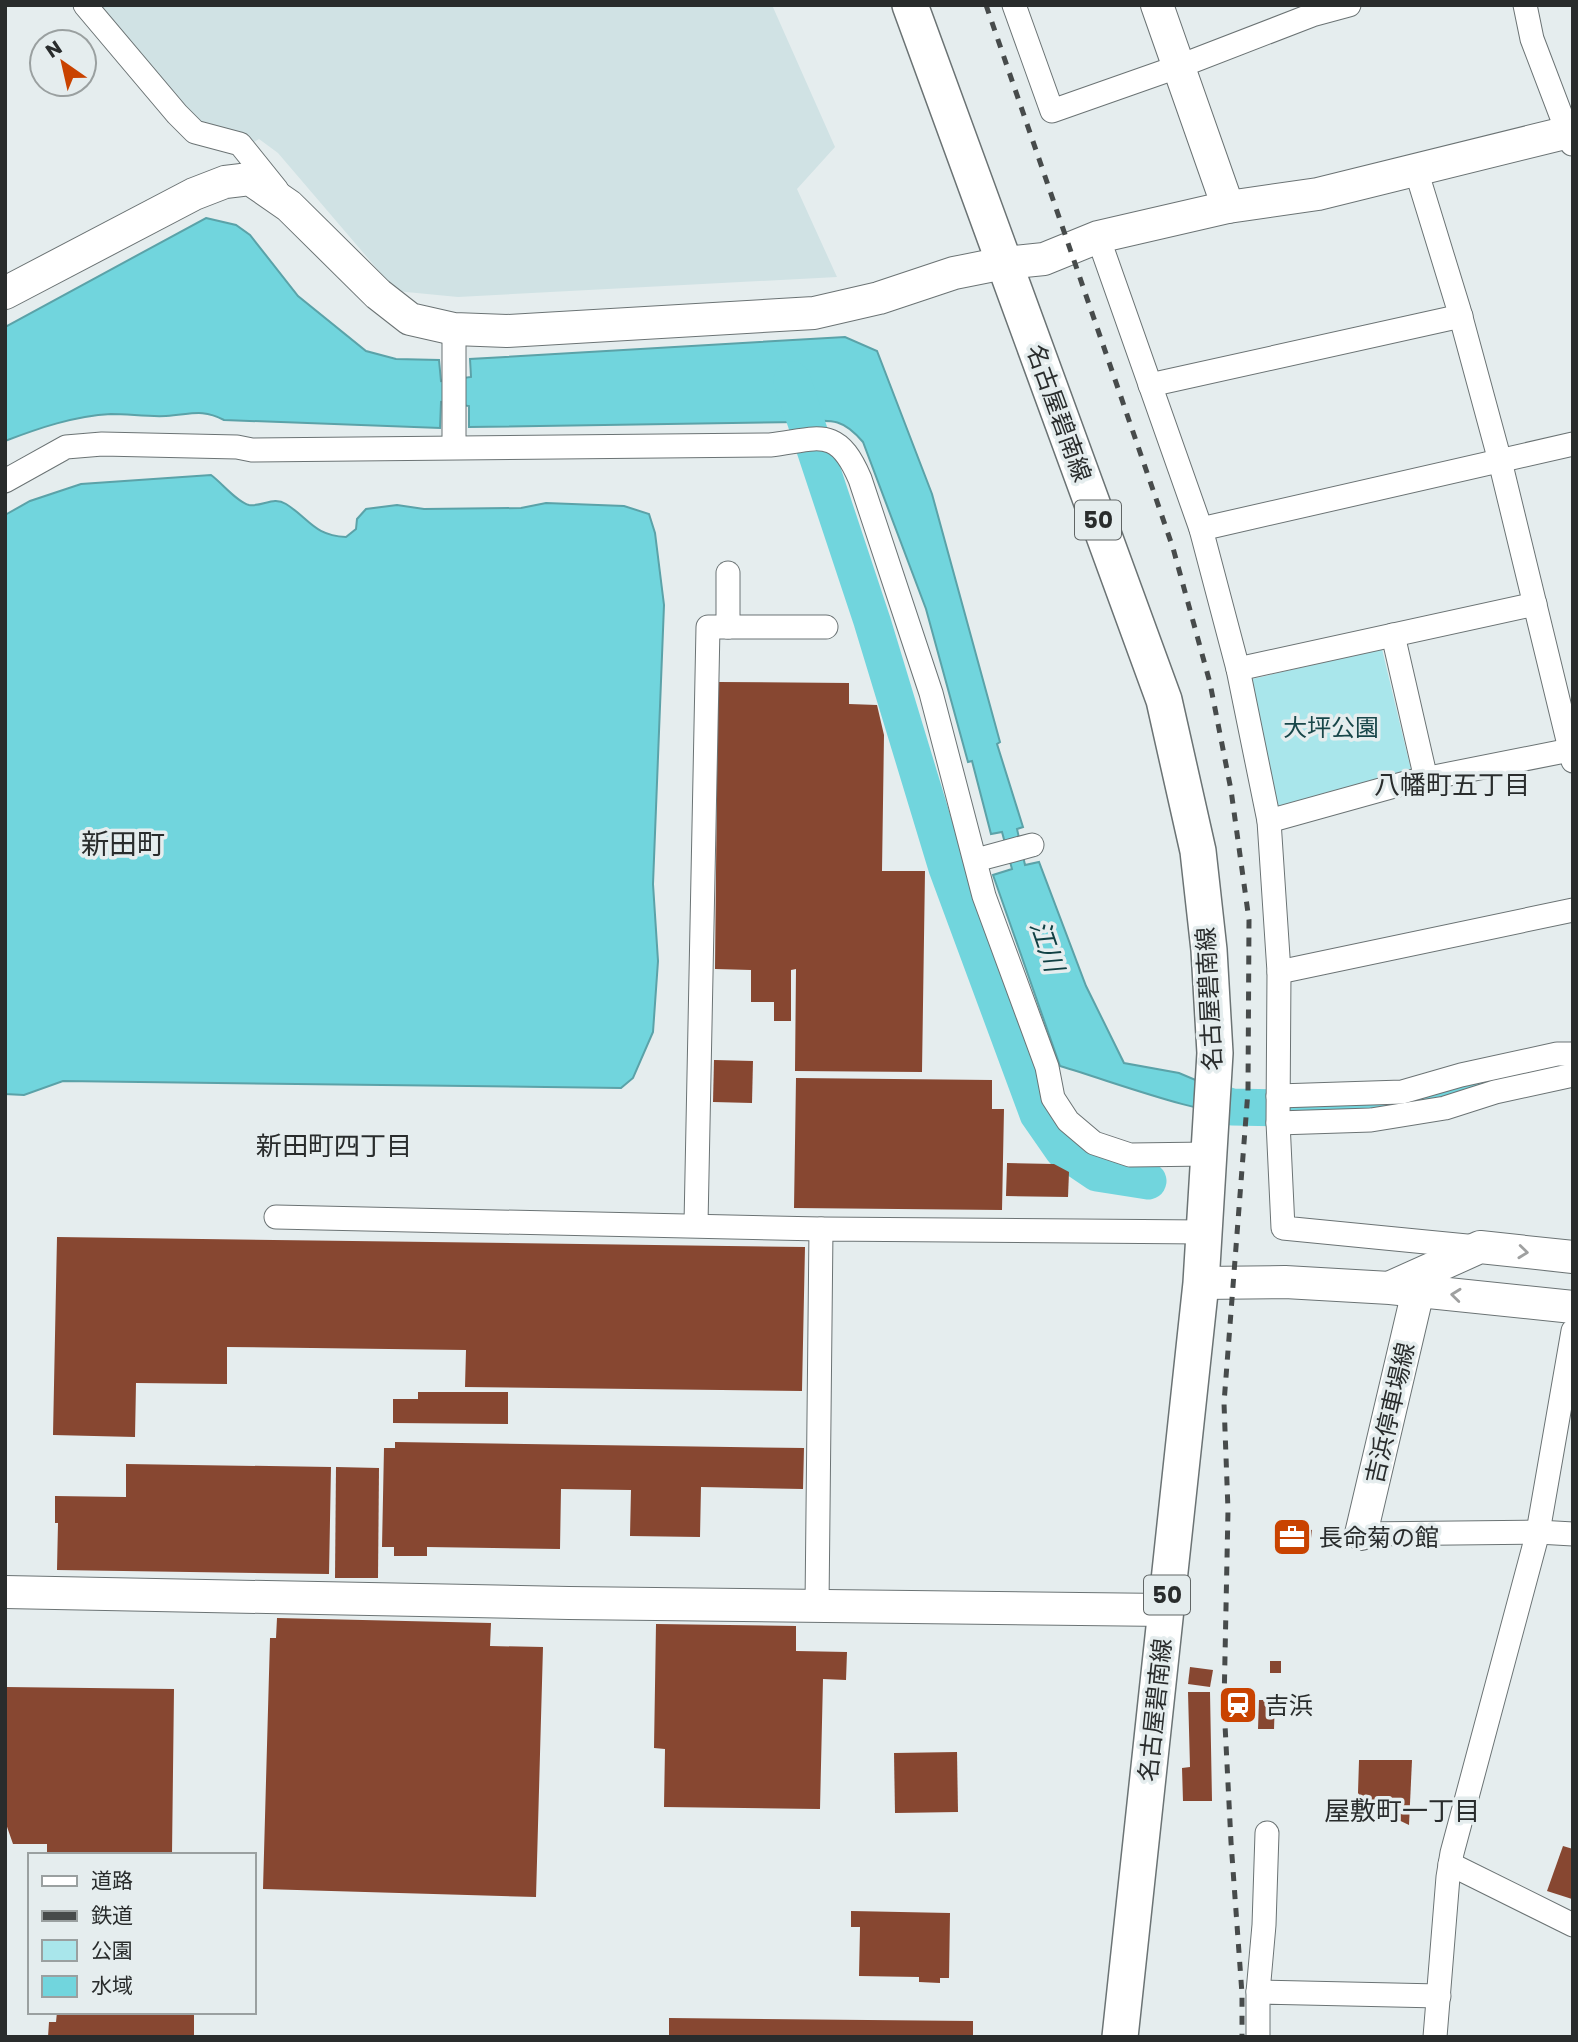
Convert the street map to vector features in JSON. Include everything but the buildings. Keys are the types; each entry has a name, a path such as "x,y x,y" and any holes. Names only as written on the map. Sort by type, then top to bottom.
{"main road":[{"name":"名古屋碧南線","path":"910,5 1164,700 1198,850 1209,950 1215,1052 1201,1283 1121,2037"}],"street":[{"path":"85,5 177,114 195,131 240,144 289,206 378,294 410,318 455,339 507,331 814,313 879,298 954,273 1004,263 1045,259 1098,237 1228,207 1318,194 1571,136 1532,39 1525,5"},
{"path":"1014,5 1052,111 1180,66 1312,15 1349,5"},
{"path":"1157,5 1228,207"},
{"path":"1269,821 1426,779 1571,756 1500,461 1461,316 1416,170"},
{"path":"5,293 194,194 225,182 250,179 289,206"},
{"path":"1098,237 1201,528 1238,669 1269,821 1279,972 1278,1123 1283,1228 1573,1257"},
{"path":"1150,385 1461,316"},
{"path":"455,339 455,439"},
{"path":"5,481 66,447 102,444 237,447 252,450 455,439 770,445 825,438 839,445 852,461 860,480 930,693 984,896 1047,1067 1053,1098 1068,1121 1094,1143 1130,1155 1209,1153"},
{"path":"1201,528 1573,444"},
{"path":"727,573 728,627"},
{"path":"1238,669 1535,604"},
{"path":"696,1224 708,627 826,626"},
{"path":"1393,635 1426,779"},
{"path":"976,860 1032,845"},
{"path":"1279,972 1573,910"},
{"path":"1278,1097 1402,1092 1461,1075 1558,1054 1573,1054"},
{"path":"1278,1123 1371,1120 1396,1116 1445,1108 1494,1092 1573,1075"},
{"path":"276,1217 696,1224 821,1229 1204,1232"},
{"path":"817,1606 821,1229"},
{"path":"1404,1289 1480,1247"},
{"path":"1201,1283 1285,1282 1404,1289 1573,1307"},
{"name":"吉浜停車場線","path":"1361,1534 1404,1289"},
{"path":"1435,2037 1450,1864 1538,1532 1573,1331"},
{"path":"1361,1534 1538,1532 1573,1535"},
{"path":"5,1592 1166,1610"},
{"path":"1258,2037 1267,1833"},
{"path":"1450,1864 1573,1925"},
{"path":"1258,1993 1439,1996"}],"shaded area":[{"path":"91,5 772,5 835,147 797,189 837,277 458,297 396,291 278,153 259,139 239,151 160,98"}],"green space":[{"name":"大坪公園","path":"1382,649 1412,774 1278,806 1252,679"}],"water":[{"path":"206,218 236,225 250,235 298,296 366,351 396,359 439,360 441,381 471,377 470,359 845,337 877,351 932,494 1000,742 997,744 1023,827 1017,829 1025,865 1039,862 1086,986 1124,1063 1179,1073 1231,1095 1261,1101 1260,1119 1209,1111 1060,1066 993,875 1012,869 1002,832 991,834 972,761 968,762 926,609 863,442 842,424 820,421 469,427 469,406 441,402 440,428 224,420 202,413 159,416 111,414 57,423 5,441 5,327"},
{"path":"211,475 244,503 254,505 281,502 319,530 346,537 356,529 357,519 366,509 397,505 424,509 521,508 546,503 624,506 649,514 655,533 664,605 653,884 658,961 653,1032 633,1078 621,1088 63,1081 24,1095 5,1094 5,515 30,501 81,484"}],"waterway":[{"path":"792,380 872,621 947,868 1038,1114 1063,1150 1097,1173 1148,1181"},
{"name":"江川","path":"1212,1101 1232,1107 1293,1108 1404,1102 1544,1068"}],"railway":[{"path":"986,5 1173,548 1210,683 1231,790 1249,920 1248,1091 1224,1403 1228,1510 1224,1705 1242,1994 1242,2037"}],"place":[{"name":"長命菊の館","path":"1292,1537"},
{"name":"吉浜","path":"1238,1705"}],"district":[{"name":"八幡町五丁目","path":"1452,785"},
{"name":"新田町","path":"123,844"},
{"name":"新田町四丁目","path":"334,1146"},
{"name":"屋敷町一丁目","path":"1402,1811"}]}
